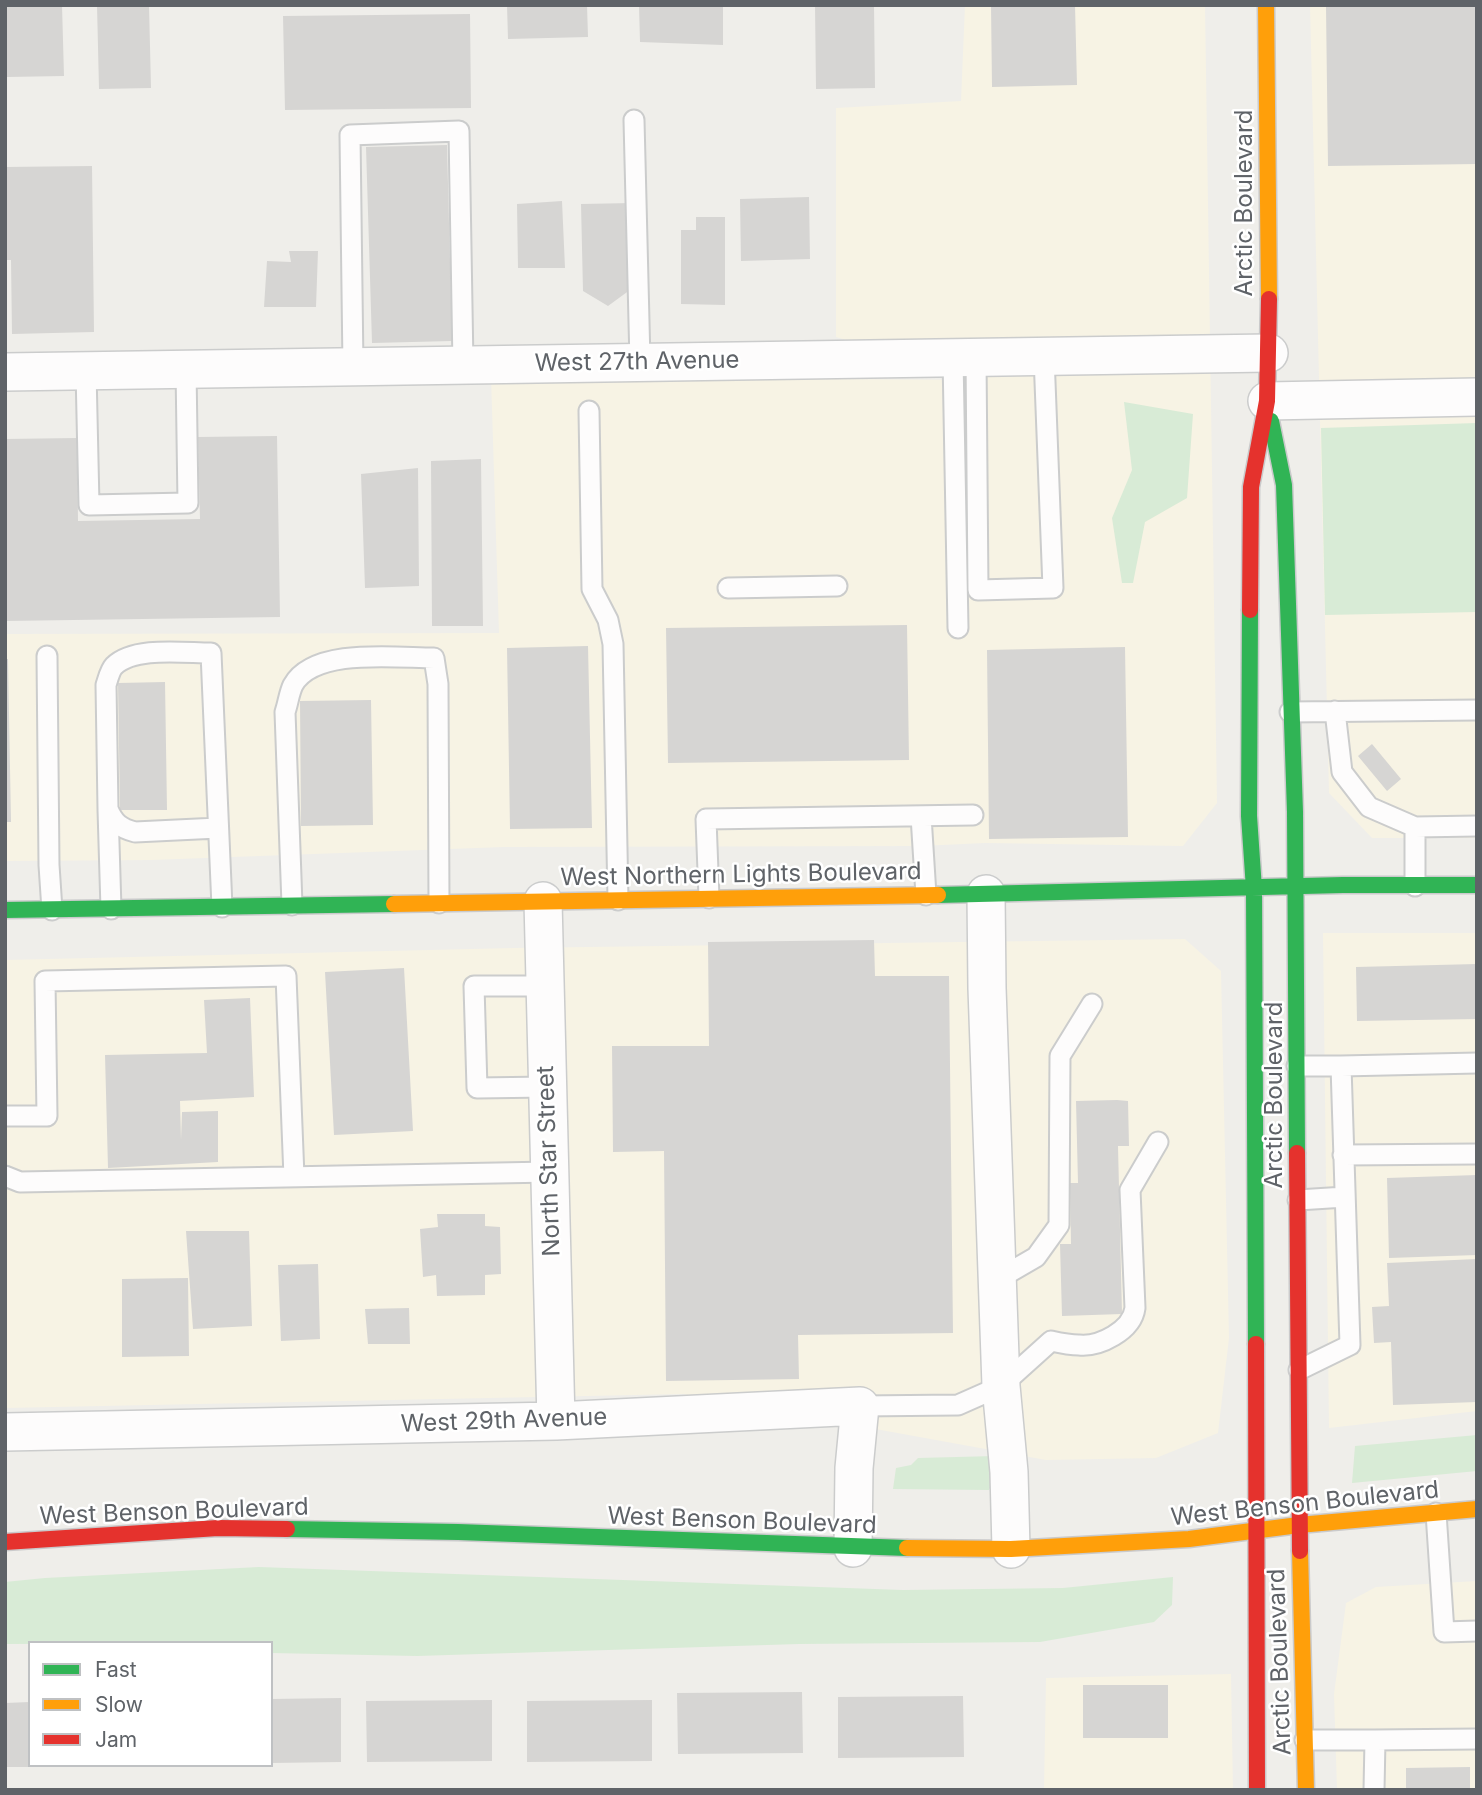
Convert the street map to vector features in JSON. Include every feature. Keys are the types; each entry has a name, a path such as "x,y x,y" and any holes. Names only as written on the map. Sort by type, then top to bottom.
{"main road":[{"name":"Arctic Boulevard","path":"1257,1790 1254,888 1250,816 1251,487 1266,401 1269,353 1266,5"},
{"name":"Arctic Boulevard","path":"1266,401 1284,485 1296,887 1299,1525 1306,1790"},
{"name":"West Northern Lights Boulevard","path":"5,910 986,894 1343,885 1477,885"},
{"name":"West Benson Boulevard","path":"5,1542 231,1528 458,1532 853,1548 1011,1549 1189,1539 1299,1525 1477,1510"}],"street":[{"name":"West 27th Avenue","path":"5,372 1269,353"},
{"path":"1266,401 1477,397"},
{"path":"986,894 987,1002 1001,1386 1009,1472 1011,1549"},
{"name":"North Star Street","path":"543,901 555,1420"},
{"path":"853,1548 860,1406"},
{"name":"West 29th Avenue","path":"5,1432 555,1420 860,1406"}],"lane":[{"path":"634,120 640,362"},
{"path":"353,367 350,135 459,131 463,365"},
{"path":"965,358 978,590 1053,588 1044,356"},
{"path":"958,628 965,358"},
{"path":"86,371 89,505 188,503 186,369"},
{"path":"589,411 592,589 608,620 613,643 618,900"},
{"path":"727,588 836,586"},
{"path":"111,909 106,685 112,667 125,658 141,653 211,653 222,906"},
{"path":"47,656 49,865 52,910"},
{"path":"292,905 285,712 294,684 316,664 348,657 434,658 438,684 439,903"},
{"path":"1290,712 1477,710"},
{"path":"1335,711 1342,772 1369,807 1415,827 1477,826"},
{"path":"108,809 113,821 122,828 135,832 218,828"},
{"path":"709,898 706,819 973,815"},
{"path":"921,816 926,895"},
{"path":"1415,827 1415,886"},
{"path":"5,1116 47,1116 45,981 286,975 294,1177"},
{"path":"545,986 474,986 477,1087 547,1087"},
{"path":"998,1279 1036,1257 1059,1225 1060,1056 1093,1004"},
{"path":"1297,1066 1477,1063"},
{"path":"1298,1370 1350,1345 1340,1066"},
{"path":"860,1406 958,1405 1001,1386 1051,1341 1082,1346 1119,1335 1134,1315 1130,1190 1158,1142"},
{"path":"1343,1155 1477,1154"},
{"path":"5,1176 20,1182 550,1172"},
{"path":"1298,1200 1345,1197"},
{"path":"1436,1513 1444,1632 1477,1631"},
{"path":"1305,1740 1477,1739"},
{"path":"1374,1790 1375,1740"}],"shaded area":[{"path":"965,5 1205,5 1217,803 1183,846 985,843 920,846 504,847 151,860 5,861 5,634 499,633 491,377 980,380 836,337 836,108 961,101"},
{"path":"1310,5 1477,5 1477,838 1372,838 1329,793"},
{"path":"1323,933 1477,933 1477,1411 1329,1428"},
{"path":"1185,939 1221,971 1229,1338 1218,1433 1156,1458 1046,1460 683,1394 5,1408 5,960 514,948"},
{"path":"1477,1581 1477,1790 1337,1790 1334,1694 1346,1603 1376,1587"},
{"path":"1231,1674 1233,1790 1044,1790 1046,1678"}],"green space":[{"path":"1124,402 1193,414 1187,498 1145,522 1133,583 1122,583 1112,518 1132,470"},
{"path":"1477,423 1477,612 1325,615 1321,428"},
{"path":"1477,1435 1477,1471 1352,1483 1355,1446"},
{"path":"995,1456 996,1475 989,1490 893,1489 896,1468 911,1465 918,1458"},
{"path":"259,1567 903,1590 1063,1588 1173,1577 1172,1605 1154,1622 1040,1642 799,1644 417,1656 273,1653 273,1641 28,1641 28,1644 5,1644 5,1582"}],"building":[{"path":"5,5 62,5 64,76 7,77"},
{"path":"97,5 149,5 151,88 99,89"},
{"path":"507,5 587,5 588,37 508,39"},
{"path":"639,5 723,5 723,45 640,42"},
{"path":"815,5 874,5 875,88 816,89"},
{"path":"991,5 1075,5 1077,85 992,87"},
{"path":"1477,5 1477,164 1328,166 1326,7"},
{"path":"470,14 471,108 285,110 283,16"},
{"path":"447,145 452,341 372,343 366,147"},
{"path":"92,166 94,332 12,334 11,260 5,260 5,167"},
{"path":"809,197 810,259 741,261 740,199"},
{"path":"562,201 565,268 518,268 517,204"},
{"path":"633,203 634,287 608,306 583,291 581,204"},
{"path":"696,217 725,217 725,305 681,304 681,230 696,230"},
{"path":"289,251 318,251 316,307 264,307 267,261 291,262"},
{"path":"277,436 280,617 5,621 5,439 77,438 78,521 200,519 198,437"},
{"path":"481,459 483,626 432,626 431,461"},
{"path":"418,468 419,586 365,588 361,474"},
{"path":"907,625 909,760 668,763 666,628"},
{"path":"588,646 592,828 510,829 507,648"},
{"path":"1125,647 1128,837 989,839 987,650"},
{"path":"5,659 8,659 11,822 5,822"},
{"path":"165,682 167,810 120,810 118,683"},
{"path":"371,700 373,825 301,826 300,701"},
{"path":"1372,744 1401,779 1387,791 1358,756"},
{"path":"874,940 875,976 949,976 953,1333 798,1335 799,1379 666,1381 664,1151 613,1152 612,1046 709,1046 708,942"},
{"path":"1477,964 1477,1019 1357,1021 1356,967"},
{"path":"404,968 413,1131 334,1135 325,972"},
{"path":"250,998 254,1097 180,1101 181,1140 182,1112 218,1111 218,1162 108,1168 105,1055 207,1053 204,1000"},
{"path":"1076,1101 1128,1101 1129,1146 1118,1146 1122,1314 1062,1316 1060,1244 1071,1244 1070,1183 1078,1183"},
{"path":"1477,1175 1477,1255 1389,1258 1387,1178"},
{"path":"437,1214 485,1214 485,1226 500,1227 501,1274 485,1275 485,1295 437,1296 436,1275 423,1277 420,1229 438,1227"},
{"path":"186,1231 249,1231 252,1326 193,1329"},
{"path":"1477,1259 1477,1402 1393,1405 1391,1342 1374,1343 1372,1307 1389,1306 1387,1263"},
{"path":"318,1264 320,1339 281,1341 278,1265"},
{"path":"188,1278 189,1356 122,1357 122,1279"},
{"path":"409,1308 410,1344 368,1344 365,1309"},
{"path":"1083,1685 1168,1685 1168,1738 1083,1738"},
{"path":"802,1692 803,1753 678,1754 677,1693"},
{"path":"963,1696 964,1757 838,1758 838,1697"},
{"path":"341,1698 341,1762 273,1763 273,1699"},
{"path":"492,1700 492,1761 367,1762 366,1701"},
{"path":"652,1700 652,1761 527,1762 527,1701"},
{"path":"28,1702 28,1767 5,1767 5,1703"},
{"path":"1470,1767 1470,1790 1406,1790 1406,1768"}],"traffic: fast":[{"path":"1271,421 1284,485 1295,812 1297,1153"},
{"path":"1250,610 1249,816 1254,889 1256,1344"},
{"path":"938,895 1343,885 1477,885"},
{"path":"5,910 394,904"},
{"path":"287,1529 458,1532 907,1548"}],"traffic: slow":[{"path":"1266,5 1269,299"},
{"path":"394,904 938,895"},
{"path":"907,1548 1011,1549 1189,1539 1299,1525 1477,1509"},
{"path":"1300,1551 1306,1790"}],"traffic: jam":[{"path":"1250,610 1251,487 1267,401 1269,299"},
{"path":"1297,1153 1300,1551"},
{"path":"1256,1344 1257,1790"},
{"path":"5,1542 218,1528 287,1529"}]}
